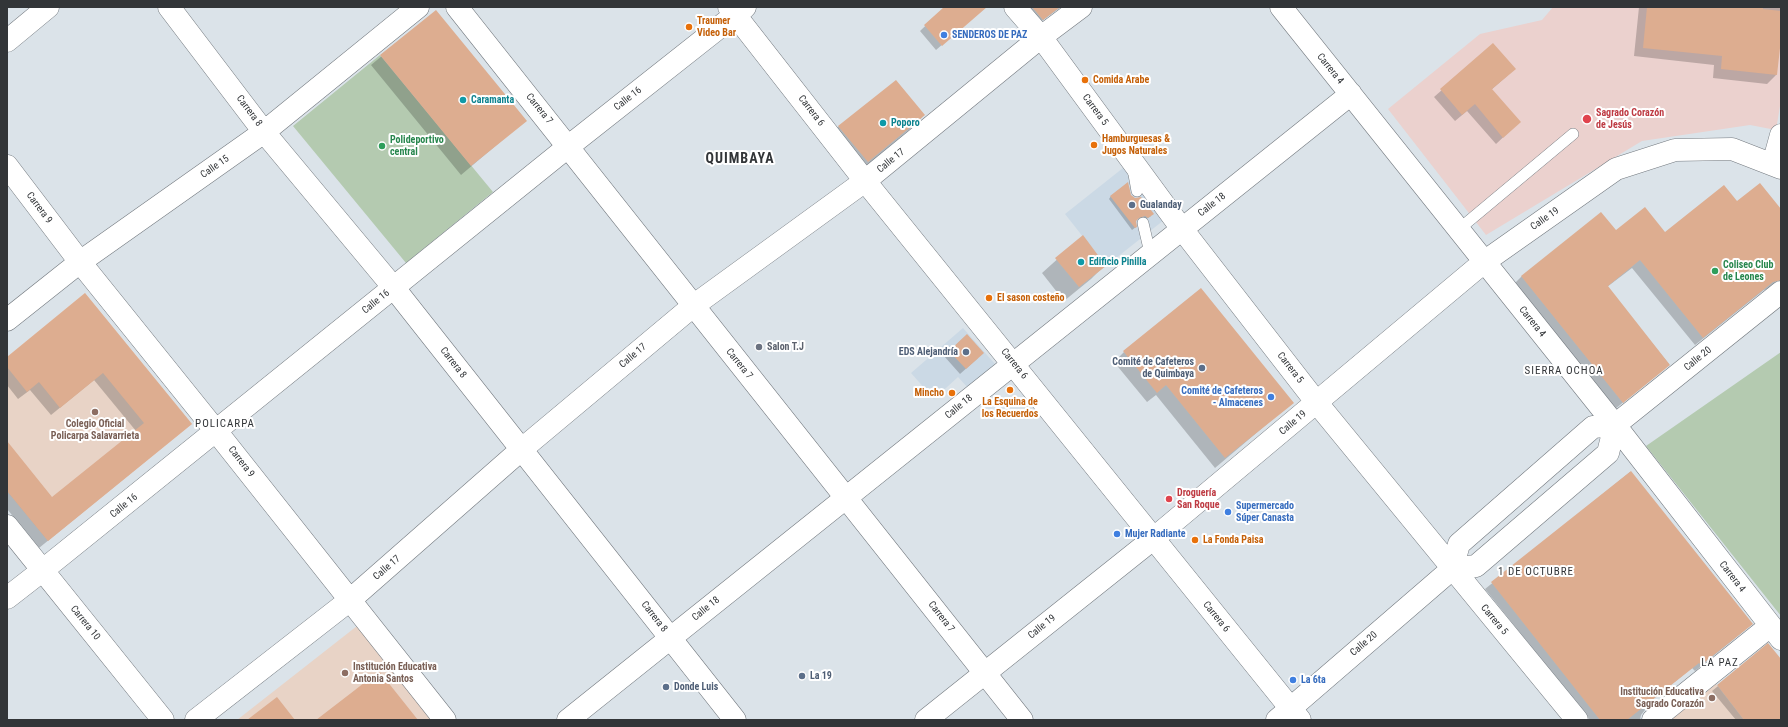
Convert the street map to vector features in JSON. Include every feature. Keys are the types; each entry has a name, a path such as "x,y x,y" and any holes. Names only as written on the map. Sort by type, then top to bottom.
{"street":[{"path":"7,41 48,7"},
{"name":"Carrera 8","path":"169,7 264,132 394,288 735,720"},
{"name":"Calle 15","path":"7,320 80,262 264,132 418,7"},
{"name":"Carrera 7","path":"457,7 569,146 693,306 1022,720"},
{"name":"Carrera 5","path":"1015,7 1041,37 1182,229 1317,403 1577,720"},
{"name":"Calle 17","path":"196,720 350,600 522,449 693,306 865,181 1041,37 1081,7"},
{"name":"Carrera 4","path":"1281,7 1615,425 1776,632"},
{"name":"Calle 16","path":"7,598 394,288 736,10"},
{"name":"Carrera 6","path":"736,10 865,181 1153,538 1289,716"},
{"name":"Calle 18","path":"568,720 1014,364 1150,253 1351,94"},
{"path":"1777,166 1781,135"},
{"name":"Calle 19","path":"926,720 1153,538 1317,403 1484,262 1616,169 1675,150 1732,149 1777,166"},
{"name":"Carrera 9","path":"7,166 80,262 445,720"},
{"name":"Calle 20","path":"1615,425 1781,292"},
{"path":"1615,425 1608,453 1476,566 1452,569 1458,544 1593,427 1615,425"},
{"name":"Carrera 10","path":"7,526 163,720"},
{"name":"Calle 20","path":"1289,716 1452,569"},
{"path":"1653,720 1776,632"}],"lane":[{"path":"1458,230 1573,134"},
{"path":"1131,159 1137,191"},
{"path":"1143,223 1150,253"}],"shaded area":[{"name":"Sagrado Corazón de Jesús","path":"1553,7 1781,7 1781,100 1776,130 1750,125 1642,141 1486,235 1388,109 1480,34 1542,20"},
{"path":"1123,168 1164,220 1106,266 1065,214"},
{"name":"Colegio Oficial Policarpa Salavarrieta","path":"85,293 192,424 48,541 7,491 7,357"},
{"path":"963,328 995,364 968,388 958,377 934,399 911,373"},
{"name":"Institución Educativa Antonia Santos","path":"357,626 431,720 237,720"},
{"name":"Institución Educativa Sagrado Corazón","path":"1716,684 1744,720 1670,720"}],"green space":[{"name":"Polideportivo central","path":"380,55 493,192 406,263 293,126"},
{"path":"1781,352 1781,616 1646,446"}],"building":[{"name":"SENDEROS DE PAZ","path":"944,7 987,7 942,46 924,25"},
{"path":"1032,7 1060,7 1043,20"},
{"path":"1647,7 1763,7 1763,9 1781,11 1781,39 1777,75 1721,69 1722,56 1643,48"},
{"name":"Caramanta","path":"436,10 527,121 471,166 380,55"},
{"path":"1493,43 1516,69 1492,89 1521,122 1503,138 1475,104 1462,115 1440,89"},
{"name":"Poporo","path":"896,80 925,115 868,162 838,126"},
{"name":"Gualanday","path":"1128,182 1131,195 1135,198 1141,197 1154,214 1148,218 1145,216 1139,218 1136,221 1137,227 1135,228 1110,196"},
{"path":"1760,183 1781,209 1781,280 1773,282 1703,338 1640,260 1608,286 1670,365 1623,403 1521,276 1601,212 1616,230 1645,207 1665,232 1724,185 1737,201"},
{"name":"Edificio Pinilla","path":"1083,235 1106,266 1079,287 1055,258"},
{"name":"Comité de Cafeteros de Quimbaya","path":"1201,288 1294,403 1225,458 1166,385 1157,393 1123,351"},
{"name":"Colegio Oficial Policarpa Salavarrieta","path":"85,293 192,424 48,541 7,491 7,441 52,497 144,423 103,373 60,408 39,382 27,392 7,367 7,357"},
{"name":"EDS Alejandría","path":"967,334 984,353 966,369 949,351"},
{"path":"1631,471 1753,624 1701,665 1699,663 1627,720 1600,720 1491,582"},
{"path":"1768,643 1781,659 1781,720 1744,720 1717,685"},
{"path":"379,671 418,720 316,720 355,690"},
{"path":"277,697 295,720 247,720"}],"place":[{"name":"Traumer Video Bar","path":"689,27"},
{"name":"SENDEROS DE PAZ","path":"944,35"},
{"name":"Comida Arabe","path":"1085,80"},
{"name":"Caramanta","path":"463,100"},
{"name":"Sagrado Corazón de Jesús","path":"1587,119"},
{"name":"Poporo","path":"883,123"},
{"name":"Hamburguesas & Jugos Naturales","path":"1094,145"},
{"name":"Polideportivo central","path":"382,146"},
{"name":"Gualanday","path":"1132,205"},
{"name":"Edificio Pinilla","path":"1081,262"},
{"name":"Coliseo Club de Leones","path":"1715,271"},
{"name":"El sason costeño","path":"989,298"},
{"name":"Salon T.J","path":"759,347"},
{"name":"EDS Alejandría","path":"966,352"},
{"name":"Comité de Cafeteros de Quimbaya","path":"1202,368"},
{"name":"La Esquina de los Recuerdos","path":"1010,390"},
{"name":"Mincho","path":"952,393"},
{"name":"Comité de Cafeteros - Almacenes","path":"1271,397"},
{"name":"Colegio Oficial Policarpa Salavarrieta","path":"95,412"},
{"name":"Droguería San Roque","path":"1169,499"},
{"name":"Supermercado Súper Canasta","path":"1228,512"},
{"name":"Mujer Radiante","path":"1117,534"},
{"name":"La Fonda Paisa","path":"1195,540"},
{"name":"Institución Educativa Antonia Santos","path":"345,673"},
{"name":"La 19","path":"802,676"},
{"name":"La 6ta","path":"1293,680"},
{"name":"Donde Luis","path":"666,687"},
{"name":"Institución Educativa Sagrado Corazón","path":"1712,698"}],"district":[{"name":"QUIMBAYA","path":"740,159"},
{"name":"SIERRA OCHOA","path":"1564,371"},
{"name":"POLICARPA","path":"225,424"},
{"name":"1 DE OCTUBRE","path":"1536,572"},
{"name":"LA PAZ","path":"1720,663"}]}
